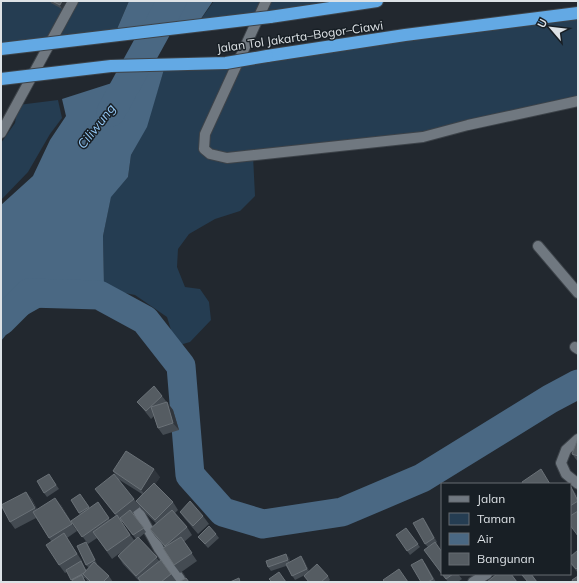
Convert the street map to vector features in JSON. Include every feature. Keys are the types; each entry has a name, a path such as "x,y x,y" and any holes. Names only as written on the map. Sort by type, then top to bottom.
{"highway":[{"name":"Jalan Tol Jakarta–Bogor–Ciawi","path":"1,49 270,17 377,1"},
{"name":"Jalan Tol Jakarta–Bogor–Ciawi","path":"1,79 111,66 226,63 405,35 578,13"}],"street":[{"path":"1,133 73,1"},
{"path":"266,1 205,134 204,149 210,154 227,158 423,137 468,125 578,101"},
{"path":"538,246 578,293"},
{"path":"578,439 566,450 561,463 566,474 578,484"},
{"path":"138,512 159,549 180,579 178,582"},
{"path":"473,582 485,575"}],"green space":[{"path":"1,1 129,1 114,36 1,49"},
{"path":"214,1 377,1 196,26"},
{"path":"578,10 578,101 420,138 253,156 255,196 240,211 215,219 189,234 178,249 177,267 185,287 200,289 209,302 211,320 190,342 176,346 167,317 135,295 110,290 104,286 103,236 111,196 128,177 131,155 146,127 165,66"},
{"path":"58,100 62,118 50,134 28,172 1,200 1,143 15,123 18,105"}],"water":[{"path":"129,1 213,1 196,26 114,36"},
{"path":"165,66 147,127 131,155 128,177 111,197 103,236 104,286 93,298 50,302 18,320 1,341 1,205 33,176 50,140 66,116 62,99"}],"building":[{"path":"52,1 62,1 60,5"},
{"path":"154,386 162,396 146,411 137,402"},
{"path":"167,402 173,423 158,428 151,407"},
{"path":"578,438 578,456 572,454"},
{"path":"126,451 154,469 141,490 113,471"},
{"path":"541,469 549,483 522,483"},
{"path":"49,474 56,485 44,493 37,481"},
{"path":"114,474 134,499 115,514 95,489"},
{"path":"154,483 173,502 155,520 136,501"},
{"path":"571,487 578,501 571,505"},
{"path":"26,492 35,508 10,522 1,505"},
{"path":"80,494 89,507 79,513 71,500"},
{"path":"55,498 72,524 49,538 33,512"},
{"path":"190,501 203,516 193,526 180,512"},
{"path":"98,502 109,518 82,537 71,521"},
{"path":"130,510 144,528 133,535 120,518"},
{"path":"172,510 187,527 165,546 150,529"},
{"path":"578,511 578,536 571,526 571,515"},
{"path":"117,515 130,535 107,551 93,532"},
{"path":"423,518 434,538 425,544 413,523"},
{"path":"209,526 216,534 205,544 198,537"},
{"path":"406,528 418,544 407,551 396,535"},
{"path":"64,533 77,554 59,565 46,545"},
{"path":"138,537 157,557 136,576 118,556"},
{"path":"181,537 192,553 174,565 163,548"},
{"path":"86,542 95,560 86,565 77,546"},
{"path":"435,542 441,551 441,573 424,550"},
{"path":"578,550 578,567 576,569 571,563 571,556"},
{"path":"286,554 288,560 268,567 266,561"},
{"path":"301,556 307,569 292,576 286,564"},
{"path":"422,559 433,579 428,582 421,582 411,565"},
{"path":"161,560 171,574 161,582 141,582 138,578"},
{"path":"81,561 86,571 71,580 66,570"},
{"path":"94,562 109,576 103,582 91,582 83,574"},
{"path":"317,564 328,576 321,582 309,582 304,576"},
{"path":"399,569 408,582 385,582 383,580"},
{"path":"279,572 286,582 272,582 269,579"},
{"path":"82,575 85,582 73,582 72,580"},
{"path":"443,575 452,575 446,579"},
{"path":"496,575 512,575 517,582 487,582"},
{"path":"522,575 532,575 537,582 528,582"},
{"path":"578,576 578,582 573,582 572,580"},
{"path":"186,578 189,582 179,582"},
{"path":"239,578 240,582 230,582"}],"waterway":[{"name":"Ciliwung","path":"111,112 172,1"},
{"path":"1,321 29,293 99,295 145,320 181,366 190,475 223,512 263,524 342,512 422,478 550,399 578,384"}]}
